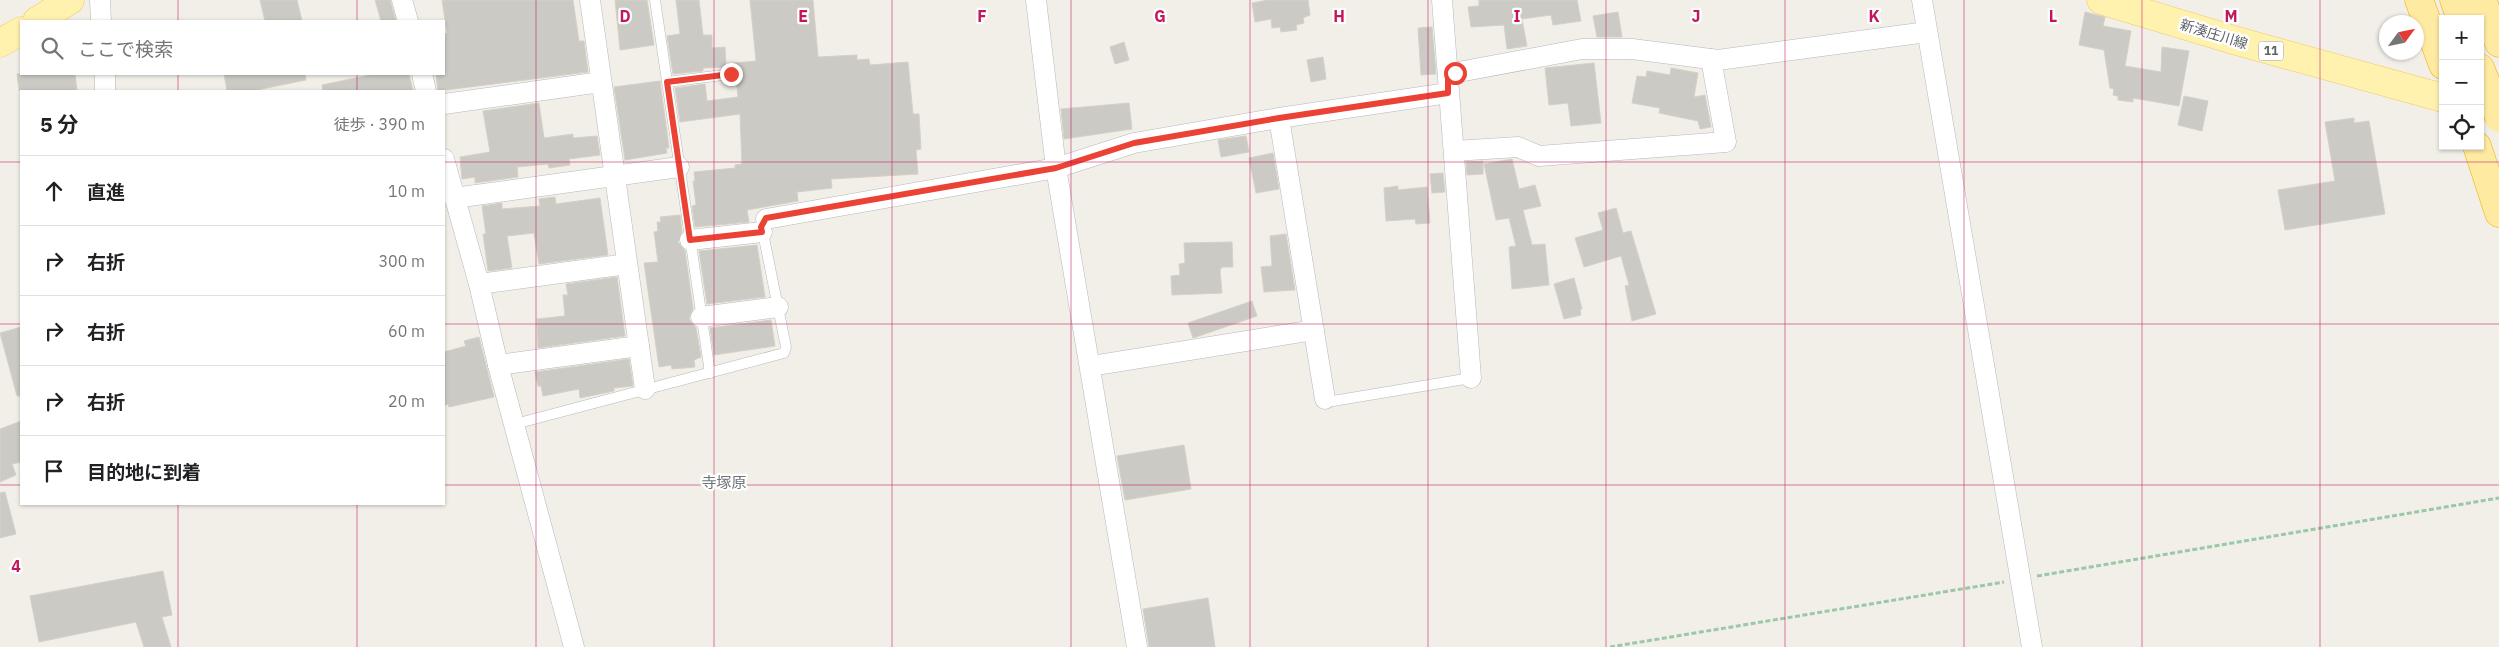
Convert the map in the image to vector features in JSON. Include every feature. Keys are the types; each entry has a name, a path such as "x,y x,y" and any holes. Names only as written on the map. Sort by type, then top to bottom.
{"highway":[{"path":"2419,0 2441,60"},
{"path":"2454,0 2460,15"},
{"path":"2482,0 2499,43"},
{"path":"2484,78 2499,117"},
{"path":"2478,150 2499,212"}],"main road":[{"path":"39,20 70,0"},
{"name":"新湊庄川線","path":"2101,0 2237,41 2439,97"},
{"path":"0,43 20,32"},
{"path":"2484,111 2499,117"}],"street":[{"path":"100,0 101,20"},
{"path":"402,0 408,20"},
{"path":"590,0 645,389"},
{"path":"1036,0 1056,168 1137,647"},
{"path":"1442,0 1471,378"},
{"path":"1922,0 2032,647"},
{"path":"690,240 1056,168 1134,143 1279,118 1448,83 1582,49 1632,49 1718,60 1927,32"},
{"path":"1454,150 1518,147 1539,156 1726,142 1711,59"},
{"path":"105,75 105,90"},
{"path":"422,75 426,90"},
{"path":"445,104 601,82"},
{"path":"1279,118 1325,399"},
{"path":"445,163 479,284 498,364 574,647"},
{"path":"454,198 679,167"},
{"path":"479,284 627,264"},
{"path":"701,316 778,307"},
{"path":"1091,366 1314,330"},
{"path":"498,364 639,346"}],"lane":[{"path":"655,0 710,373"},
{"path":"667,82 731,74"},
{"path":"515,424 784,353 786,347 764,225"},
{"path":"1325,399 1333,401 1471,378"}],"path":[{"path":"1610,647 2499,498"}],"building":[{"path":"260,0 297,0 302,20 265,20"},
{"path":"375,0 390,0 396,20 381,20"},
{"path":"442,0 573,0 579,41 584,41 588,72 438,90 436,75 445,75 445,34 447,33"},
{"path":"615,0 647,0 654,45 620,50"},
{"path":"676,0 699,0 703,35 712,35 712,48 725,47 726,67 703,68 703,71 673,74 667,36 680,34"},
{"path":"750,0 813,0 818,57 857,55 857,60 869,59 870,65 908,62 913,114 919,114 921,149 916,150 918,174 831,179 832,188 797,192 798,201 747,210 749,222 695,227 692,206 696,205 693,181 695,181 694,172 735,168 735,165 742,164 740,114 680,122 675,88 705,84 707,101 738,97 736,78 738,73 734,63 756,61"},
{"path":"1268,0 1308,0 1310,15 1303,18 1304,23 1296,25 1297,30 1281,32 1280,27 1272,28 1271,19 1255,22 1252,3"},
{"path":"1479,0 1577,0 1581,21 1553,25 1551,15 1522,19 1527,46 1507,49 1504,25 1471,27 1468,7 1479,6"},
{"path":"1618,12 1622,37 1597,37 1593,16"},
{"path":"2085,12 2105,17 2103,26 2131,31 2125,66 2161,72 2162,47 2189,51 2179,106 2133,98 2133,102 2118,100 2118,96 2113,95 2114,89 2110,88 2104,50 2079,45"},
{"path":"1432,27 1436,74 1421,75 1418,28"},
{"path":"1124,42 1129,60 1115,64 1110,47"},
{"path":"1323,57 1326,79 1311,82 1307,60"},
{"path":"1594,63 1601,123 1571,126 1568,103 1549,105 1545,68"},
{"path":"1671,68 1698,73 1694,97 1705,95 1711,127 1700,129 1698,121 1659,113 1660,108 1632,103 1637,76 1646,77 1647,71 1670,75"},
{"path":"17,74 75,75 77,90 19,91"},
{"path":"224,75 305,75 306,80 257,90 227,90"},
{"path":"370,75 409,75 413,90 323,90 322,85"},
{"path":"660,81 669,148 666,148 667,153 625,160 614,87"},
{"path":"2184,96 2208,101 2202,131 2178,125"},
{"path":"539,103 544,138 573,134 573,138 597,136 600,155 569,159 570,165 549,168 548,164 517,167 518,177 475,183 475,177 462,179 460,157 490,152 483,111"},
{"path":"1129,103 1132,129 1064,139 1061,109"},
{"path":"2354,118 2354,123 2369,121 2385,214 2285,230 2278,190 2335,181 2325,122"},
{"path":"1246,136 1249,152 1221,157 1218,140"},
{"path":"1273,153 1279,189 1256,193 1249,158"},
{"path":"1512,159 1519,189 1535,185 1541,206 1523,210 1532,245 1545,244 1549,285 1512,289 1509,247 1516,246 1509,218 1496,220 1484,164"},
{"path":"1483,161 1483,174 1467,175 1466,162"},
{"path":"1443,173 1445,192 1432,193 1430,174"},
{"path":"1398,186 1398,190 1427,187 1430,223 1416,224 1415,219 1386,221 1384,188"},
{"path":"555,197 556,204 600,198 608,255 539,264 534,233 507,236 512,268 488,271 483,234 486,234 482,206 502,203 502,209 540,206 539,199"},
{"path":"1616,208 1623,233 1631,231 1656,314 1632,321 1625,286 1629,285 1621,256 1584,267 1575,238 1603,230 1598,213"},
{"path":"680,215 682,231 678,242 685,251 693,308 689,319 696,328 701,357 694,360 695,367 672,369 671,365 659,367 644,263 658,262 654,232 658,231 657,222 661,222 660,217"},
{"path":"1286,234 1295,290 1264,292 1261,267 1272,266 1270,236"},
{"path":"1232,242 1233,267 1222,267 1220,270 1222,293 1172,295 1171,276 1180,275 1179,264 1185,263 1184,243"},
{"path":"757,245 765,297 707,304 699,251"},
{"path":"617,277 625,336 538,348 537,319 565,316 563,295 568,295 566,284"},
{"path":"1574,278 1582,309 1580,309 1581,315 1564,319 1554,284"},
{"path":"1252,301 1257,316 1193,338 1188,323"},
{"path":"771,320 775,346 714,355 710,328"},
{"path":"20,327 20,396 17,396 0,333"},
{"path":"479,337 494,397 449,407 448,404 445,406 445,352 466,346 464,341"},
{"path":"629,359 633,386 614,388 614,391 580,398 579,389 543,396 541,386 538,386 535,372"},
{"path":"20,421 20,462 12,464 16,475 0,482 0,429"},
{"path":"1184,445 1191,489 1125,500 1117,456"},
{"path":"5,492 16,534 0,538 0,493"},
{"path":"163,571 172,615 162,617 171,647 144,647 136,622 39,642 30,596"},
{"path":"1208,598 1215,647 1149,647 1143,609"}],"district":[{"name":"寺塚原","path":"724,483"}],"route":[{"path":"731,74 667,82 690,240 762,232 761,227 766,218 1056,168 1134,143 1279,118 1448,93 1448,74 1455,73"}]}
